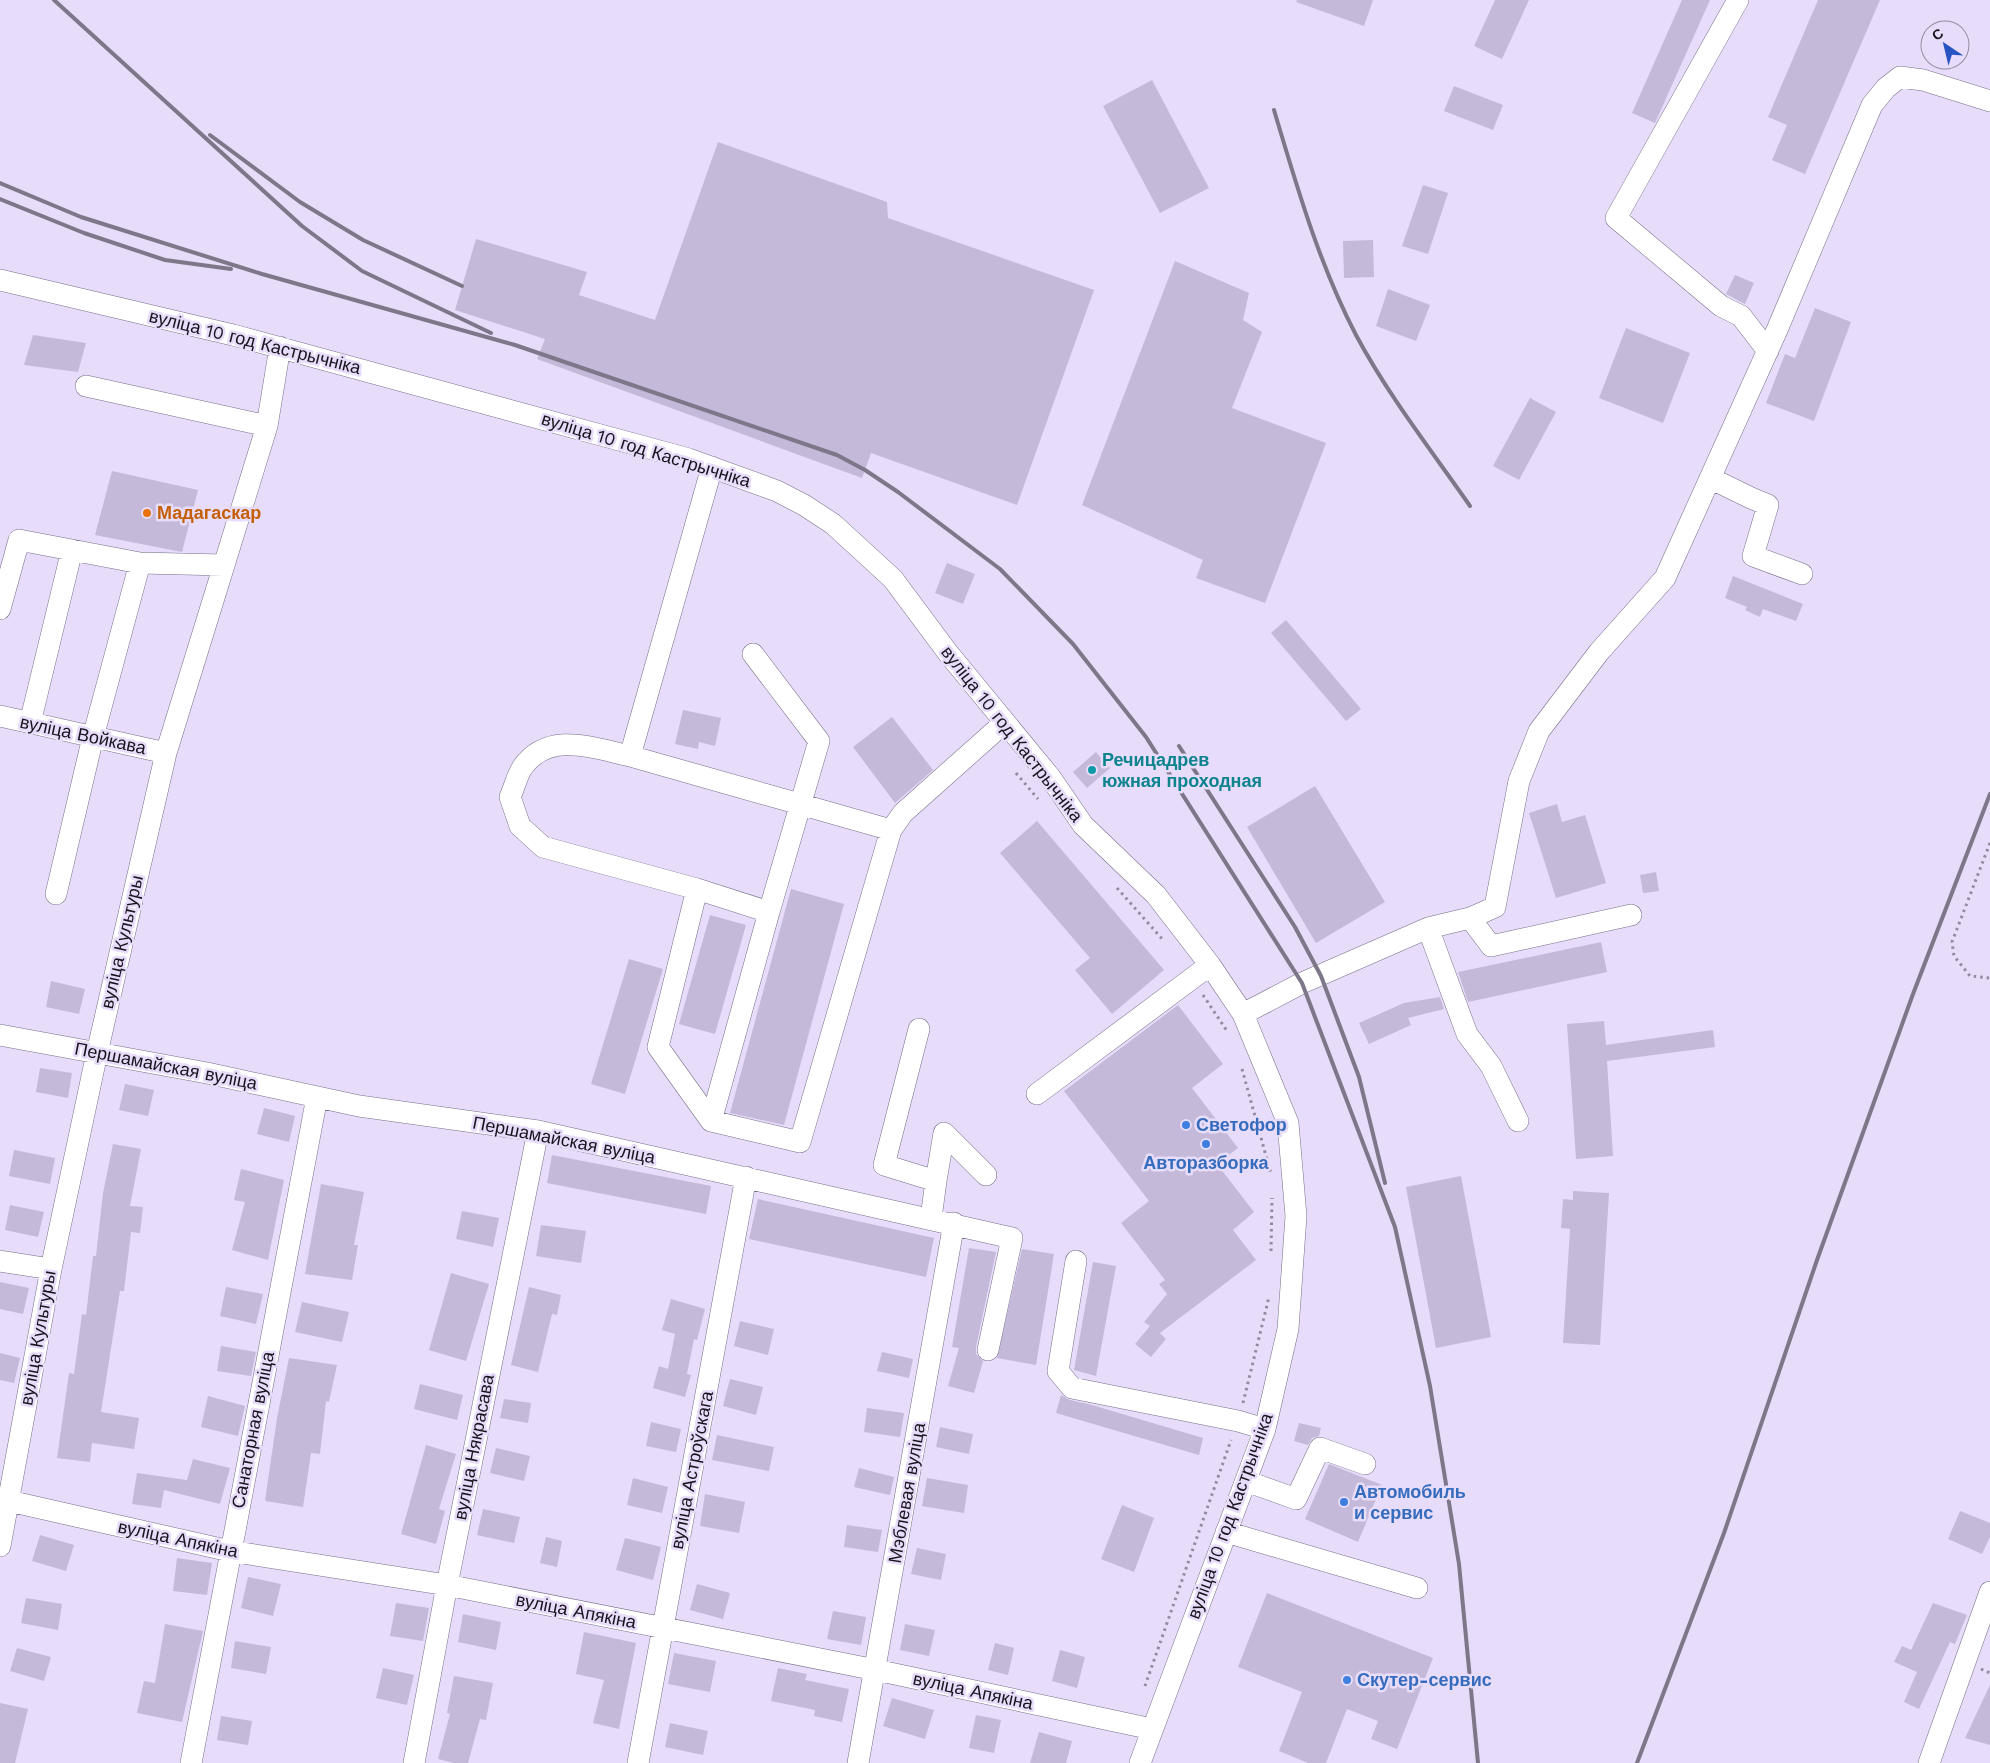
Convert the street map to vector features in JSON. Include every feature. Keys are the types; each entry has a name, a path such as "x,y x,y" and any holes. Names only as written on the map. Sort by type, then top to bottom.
{"street":[{"path":"1738,0 1616,218 1721,306 1741,316 1768,351"},
{"path":"1243,1014 1302,983 1428,928 1470,918 1495,907 1519,781 1539,731 1599,652 1665,578 1768,351 1872,105 1886,88 1900,77 1924,80 1990,101"},
{"name":"вуліца 10 год Кастрычніка","path":"0,280 280,347 712,467 777,491 804,505 833,524 893,579 948,653 1050,777 1083,826 1156,895 1210,965 1243,1014 1288,1123 1296,1216 1288,1329 1265,1429 1140,1763"},
{"name":"вуліца Культуры","path":"0,1546 4,1500 51,1269 97,1053 166,753 267,426 280,347"},
{"path":"86,386 267,426"},
{"path":"630,756 712,467"},
{"path":"1710,478 1768,505 1753,556 1802,574"},
{"path":"0,609 19,540 140,564 224,565"},
{"path":"30,723 72,550"},
{"path":"56,894 93,737 140,564"},
{"path":"711,1121 799,804 819,741 753,654"},
{"name":"вуліца Войкава","path":"0,716 166,753"},
{"path":"697,889 658,1047 711,1121 800,1142 891,830 903,813 1004,723"},
{"path":"769,912 697,889 543,847 520,826 510,797 522,768 542,749 568,743 630,756 891,830"},
{"path":"1470,918 1491,946 1631,915"},
{"path":"1428,928 1467,1034 1491,1066 1518,1121"},
{"path":"1037,1094 1210,965"},
{"path":"919,1030 884,1165 936,1181"},
{"name":"Першамайская вуліца","path":"0,1035 317,1096 359,1106 538,1132 954,1223 1012,1238 988,1350"},
{"name":"Санаторная вуліца","path":"191,1763 317,1096"},
{"name":"вуліца Някрасава","path":"414,1763 446,1585 538,1132"},
{"path":"931,1218 944,1133 986,1175"},
{"name":"вуліца Астроўскага","path":"638,1763 661,1628 746,1177"},
{"name":"Мэблевая вуліца","path":"858,1763 954,1223"},
{"path":"0,1261 51,1269"},
{"path":"1076,1261 1058,1371 1072,1388 1238,1421 1265,1429"},
{"path":"1246,1481 1296,1499 1320,1448 1365,1464"},
{"name":"вуліца Апякіна","path":"4,1500 230,1551 446,1585 876,1670 1152,1728"},
{"path":"1226,1532 1417,1588"},
{"path":"1928,1763 1990,1592"}],"path":[{"path":"1016,773 1045,806"},
{"path":"1990,842 1952,942 1954,956 1970,976 1990,978"},
{"path":"1112,882 1167,945"},
{"path":"1192,977 1230,1036"},
{"path":"1240,1062 1273,1182"},
{"path":"1271,1260 1273,1191"},
{"path":"1145,1688 1238,1421 1271,1289"}],"building":[{"path":"1297,0 1373,0 1364,26 1296,2"},
{"path":"1495,0 1529,0 1502,59 1474,46"},
{"path":"1682,0 1710,0 1655,123 1632,113"},
{"path":"1818,0 1880,0 1805,174 1772,160 1787,125 1768,117"},
{"path":"1152,80 1209,188 1160,213 1103,106"},
{"path":"1454,86 1503,105 1493,130 1444,111"},
{"path":"718,142 887,202 888,218 1094,290 1017,505 871,453 862,478 537,359 545,339 455,310 476,239 587,272 579,295 655,320"},
{"path":"1423,185 1448,193 1428,254 1402,246"},
{"path":"1373,240 1374,277 1344,278 1343,241"},
{"path":"1175,261 1249,293 1243,320 1262,332 1232,408 1326,443 1265,603 1196,578 1203,560 1082,505"},
{"path":"1735,275 1754,283 1745,304 1726,294"},
{"path":"1388,289 1430,305 1416,341 1376,326"},
{"path":"1815,308 1851,322 1814,421 1766,403 1785,354 1795,358"},
{"path":"1626,328 1690,353 1663,423 1599,398"},
{"path":"33,335 86,343 78,372 24,365"},
{"path":"1530,398 1556,412 1519,480 1493,466"},
{"name":"Мадагаскар","path":"112,471 198,490 182,552 95,535"},
{"path":"947,563 975,574 963,604 935,593"},
{"path":"1733,576 1803,604 1796,621 1763,609 1760,617 1745,610 1747,607 1725,598"},
{"path":"1286,620 1361,709 1346,721 1271,633"},
{"path":"683,710 721,718 715,746 699,742 698,749 675,744"},
{"path":"892,717 933,770 895,803 853,747"},
{"name":"Речицадрев южная проходная","path":"1096,752 1110,768 1087,788 1073,772"},
{"path":"1315,786 1385,902 1316,943 1247,827"},
{"path":"1557,804 1562,822 1585,815 1606,883 1556,898 1529,813"},
{"path":"1037,821 1164,970 1112,1014 1075,970 1090,958 1000,853"},
{"path":"1656,872 1659,891 1643,893 1640,875"},
{"path":"791,889 844,904 784,1125 730,1113"},
{"path":"710,915 746,925 715,1034 679,1024"},
{"path":"1601,942 1607,972 1468,1002 1458,972"},
{"path":"629,959 663,969 625,1094 591,1084"},
{"path":"51,981 85,989 79,1014 46,1007"},
{"path":"1440,997 1444,1009 1408,1018 1411,1025 1369,1044 1359,1023 1404,1003"},
{"path":"1178,1005 1223,1064 1192,1088 1238,1148 1217,1164 1254,1212 1233,1230 1256,1260 1160,1333 1166,1339 1151,1357 1135,1344 1150,1326 1144,1322 1167,1294 1159,1284 1165,1280 1121,1223 1149,1201 1064,1091"},
{"path":"1604,1021 1606,1045 1713,1030 1715,1047 1607,1061 1613,1156 1576,1159 1567,1024"},
{"path":"40,1068 72,1073 68,1098 36,1092"},
{"path":"125,1084 154,1090 148,1116 119,1110"},
{"path":"264,1108 295,1116 289,1142 257,1134"},
{"path":"113,1144 141,1149 130,1206 143,1207 140,1233 131,1232 124,1291 120,1291 101,1412 139,1418 134,1449 92,1443 90,1462 57,1458 69,1373 74,1374 82,1314 86,1315 93,1256 96,1256 103,1193"},
{"path":"14,1150 55,1158 50,1184 9,1176"},
{"path":"552,1155 711,1186 706,1214 547,1183"},
{"path":"241,1169 284,1180 268,1260 232,1250 245,1202 234,1200"},
{"path":"1461,1176 1491,1337 1436,1348 1406,1187"},
{"path":"321,1184 364,1192 354,1245 358,1245 352,1280 305,1274"},
{"path":"1573,1191 1609,1193 1600,1345 1563,1343 1570,1229 1561,1228 1563,1199 1573,1200"},
{"path":"758,1199 934,1238 926,1277 749,1239"},
{"path":"10,1205 44,1212 38,1237 5,1230"},
{"path":"462,1211 499,1218 493,1247 456,1239"},
{"path":"541,1225 586,1231 581,1263 536,1256"},
{"path":"969,1248 996,1252 976,1347 976,1354 983,1361 974,1393 948,1386 959,1348 952,1347"},
{"path":"1022,1249 1054,1254 1036,1365 997,1358"},
{"path":"1093,1262 1116,1266 1096,1376 1074,1370"},
{"path":"451,1273 489,1284 466,1361 429,1350"},
{"path":"0,1282 29,1288 23,1314 0,1309"},
{"path":"226,1287 263,1294 256,1324 220,1316"},
{"path":"529,1287 561,1295 557,1315 552,1314 538,1372 511,1365"},
{"path":"671,1299 705,1309 697,1340 694,1339 687,1374 691,1375 685,1397 653,1388 659,1366 668,1369 675,1334 662,1330"},
{"path":"302,1302 349,1312 342,1342 295,1332"},
{"path":"740,1321 774,1329 768,1355 734,1346"},
{"path":"221,1346 256,1352 251,1376 217,1371"},
{"path":"882,1352 913,1359 909,1378 877,1371"},
{"path":"0,1353 20,1358 14,1383 0,1380"},
{"path":"289,1358 337,1365 329,1402 326,1401 320,1454 311,1453 303,1507 265,1501 277,1418"},
{"path":"730,1379 763,1387 756,1415 723,1406"},
{"path":"420,1384 463,1395 457,1420 414,1409"},
{"path":"1061,1395 1070,1400 1203,1438 1199,1455 1056,1413"},
{"path":"208,1396 245,1406 238,1436 201,1427"},
{"path":"504,1399 531,1403 528,1423 500,1418"},
{"path":"867,1408 904,1413 900,1437 864,1432"},
{"path":"651,1422 681,1429 676,1452 646,1446"},
{"path":"1299,1423 1321,1428 1319,1436 1312,1438 1308,1445 1294,1441"},
{"path":"940,1427 973,1434 969,1454 936,1447"},
{"path":"717,1435 774,1447 769,1471 712,1460"},
{"path":"426,1445 456,1454 439,1509 445,1511 436,1544 401,1534"},
{"path":"496,1448 530,1456 524,1481 490,1473"},
{"path":"193,1459 230,1468 220,1504 164,1490 161,1508 132,1504 137,1473 187,1480"},
{"name":"Автомобиль и сервис","path":"1329,1464 1382,1485 1358,1542 1305,1519"},
{"path":"859,1468 894,1477 890,1495 854,1487"},
{"path":"633,1478 668,1487 662,1513 627,1505"},
{"path":"927,1478 968,1485 964,1513 922,1506"},
{"path":"705,1494 745,1502 739,1533 700,1526"},
{"path":"1122,1505 1154,1518 1134,1572 1101,1559"},
{"path":"483,1509 520,1517 514,1543 477,1535"},
{"path":"1960,1511 1990,1523 1990,1537 1982,1554 1948,1539"},
{"path":"847,1525 882,1530 878,1552 844,1547"},
{"path":"40,1535 74,1545 66,1571 32,1561"},
{"path":"546,1537 562,1541 557,1567 540,1563"},
{"path":"625,1538 661,1547 653,1580 616,1570"},
{"path":"917,1548 946,1554 941,1580 911,1574"},
{"path":"177,1558 212,1563 207,1595 173,1591"},
{"path":"248,1577 281,1584 273,1616 241,1608"},
{"path":"697,1584 730,1593 723,1619 690,1610"},
{"name":"Скутер-сервис","path":"1267,1593 1433,1658 1397,1749 1371,1739 1378,1721 1347,1709 1326,1763 1308,1763 1279,1751 1302,1692 1238,1667"},
{"path":"26,1598 62,1604 58,1630 21,1623"},
{"path":"396,1603 429,1608 423,1641 390,1636"},
{"path":"1933,1603 1967,1615 1955,1644 1950,1642 1919,1709 1904,1702 1917,1672 1894,1662 1902,1646 1911,1650"},
{"path":"833,1611 866,1617 861,1645 827,1639"},
{"path":"463,1614 501,1622 496,1650 458,1642"},
{"path":"165,1624 203,1631 182,1722 137,1713 144,1681 155,1683"},
{"path":"905,1624 935,1630 929,1656 900,1650"},
{"path":"584,1632 636,1643 619,1729 593,1723 604,1680 576,1674"},
{"path":"235,1641 271,1647 266,1674 231,1668"},
{"path":"995,1643 1014,1648 1008,1675 988,1670"},
{"path":"17,1648 51,1657 44,1681 10,1671"},
{"path":"1060,1650 1085,1657 1077,1688 1052,1681"},
{"path":"674,1653 716,1661 710,1692 668,1684"},
{"path":"383,1668 414,1675 407,1705 376,1698"},
{"path":"778,1668 807,1674 805,1680 849,1689 842,1722 814,1716 815,1710 771,1701"},
{"path":"454,1676 493,1683 486,1720 480,1719 468,1763 454,1763 438,1759 450,1714 447,1713"},
{"path":"1990,1685 1990,1745 1965,1738"},
{"path":"892,1698 934,1710 925,1739 883,1726"},
{"path":"0,1703 28,1709 15,1763 0,1763"},
{"path":"976,1715 1001,1720 994,1753 969,1748"},
{"path":"221,1716 252,1721 248,1745 217,1740"},
{"path":"670,1723 708,1731 703,1755 665,1747"},
{"path":"1039,1732 1072,1741 1066,1763 1030,1763"}],"railway":[{"path":"54,0 302,226 362,271 491,333"},
{"path":"1274,110 1300,196 1320,253 1356,335 1396,401 1470,506"},
{"path":"210,135 300,202 363,240 462,286"},
{"path":"0,183 81,217 262,274 515,345 837,455 865,470 898,492 1000,569 1073,644 1146,737 1302,983 1395,1227 1430,1386 1459,1564 1478,1763"},
{"path":"0,199 84,233 165,260 231,269"},
{"path":"1179,746 1295,927 1321,976 1359,1077 1385,1183"},
{"path":"1637,1763 1724,1533 1817,1260 1913,994 1990,794"}],"place":[{"name":"Мадагаскар","path":"147,513"},
{"name":"Речицадрев южная проходная","path":"1092,770"},
{"name":"Светофор","path":"1186,1125"},
{"name":"Авторазборка","path":"1206,1144"},
{"name":"Автомобиль и сервис","path":"1344,1502"},
{"name":"Скутер-сервис","path":"1347,1680"}]}
